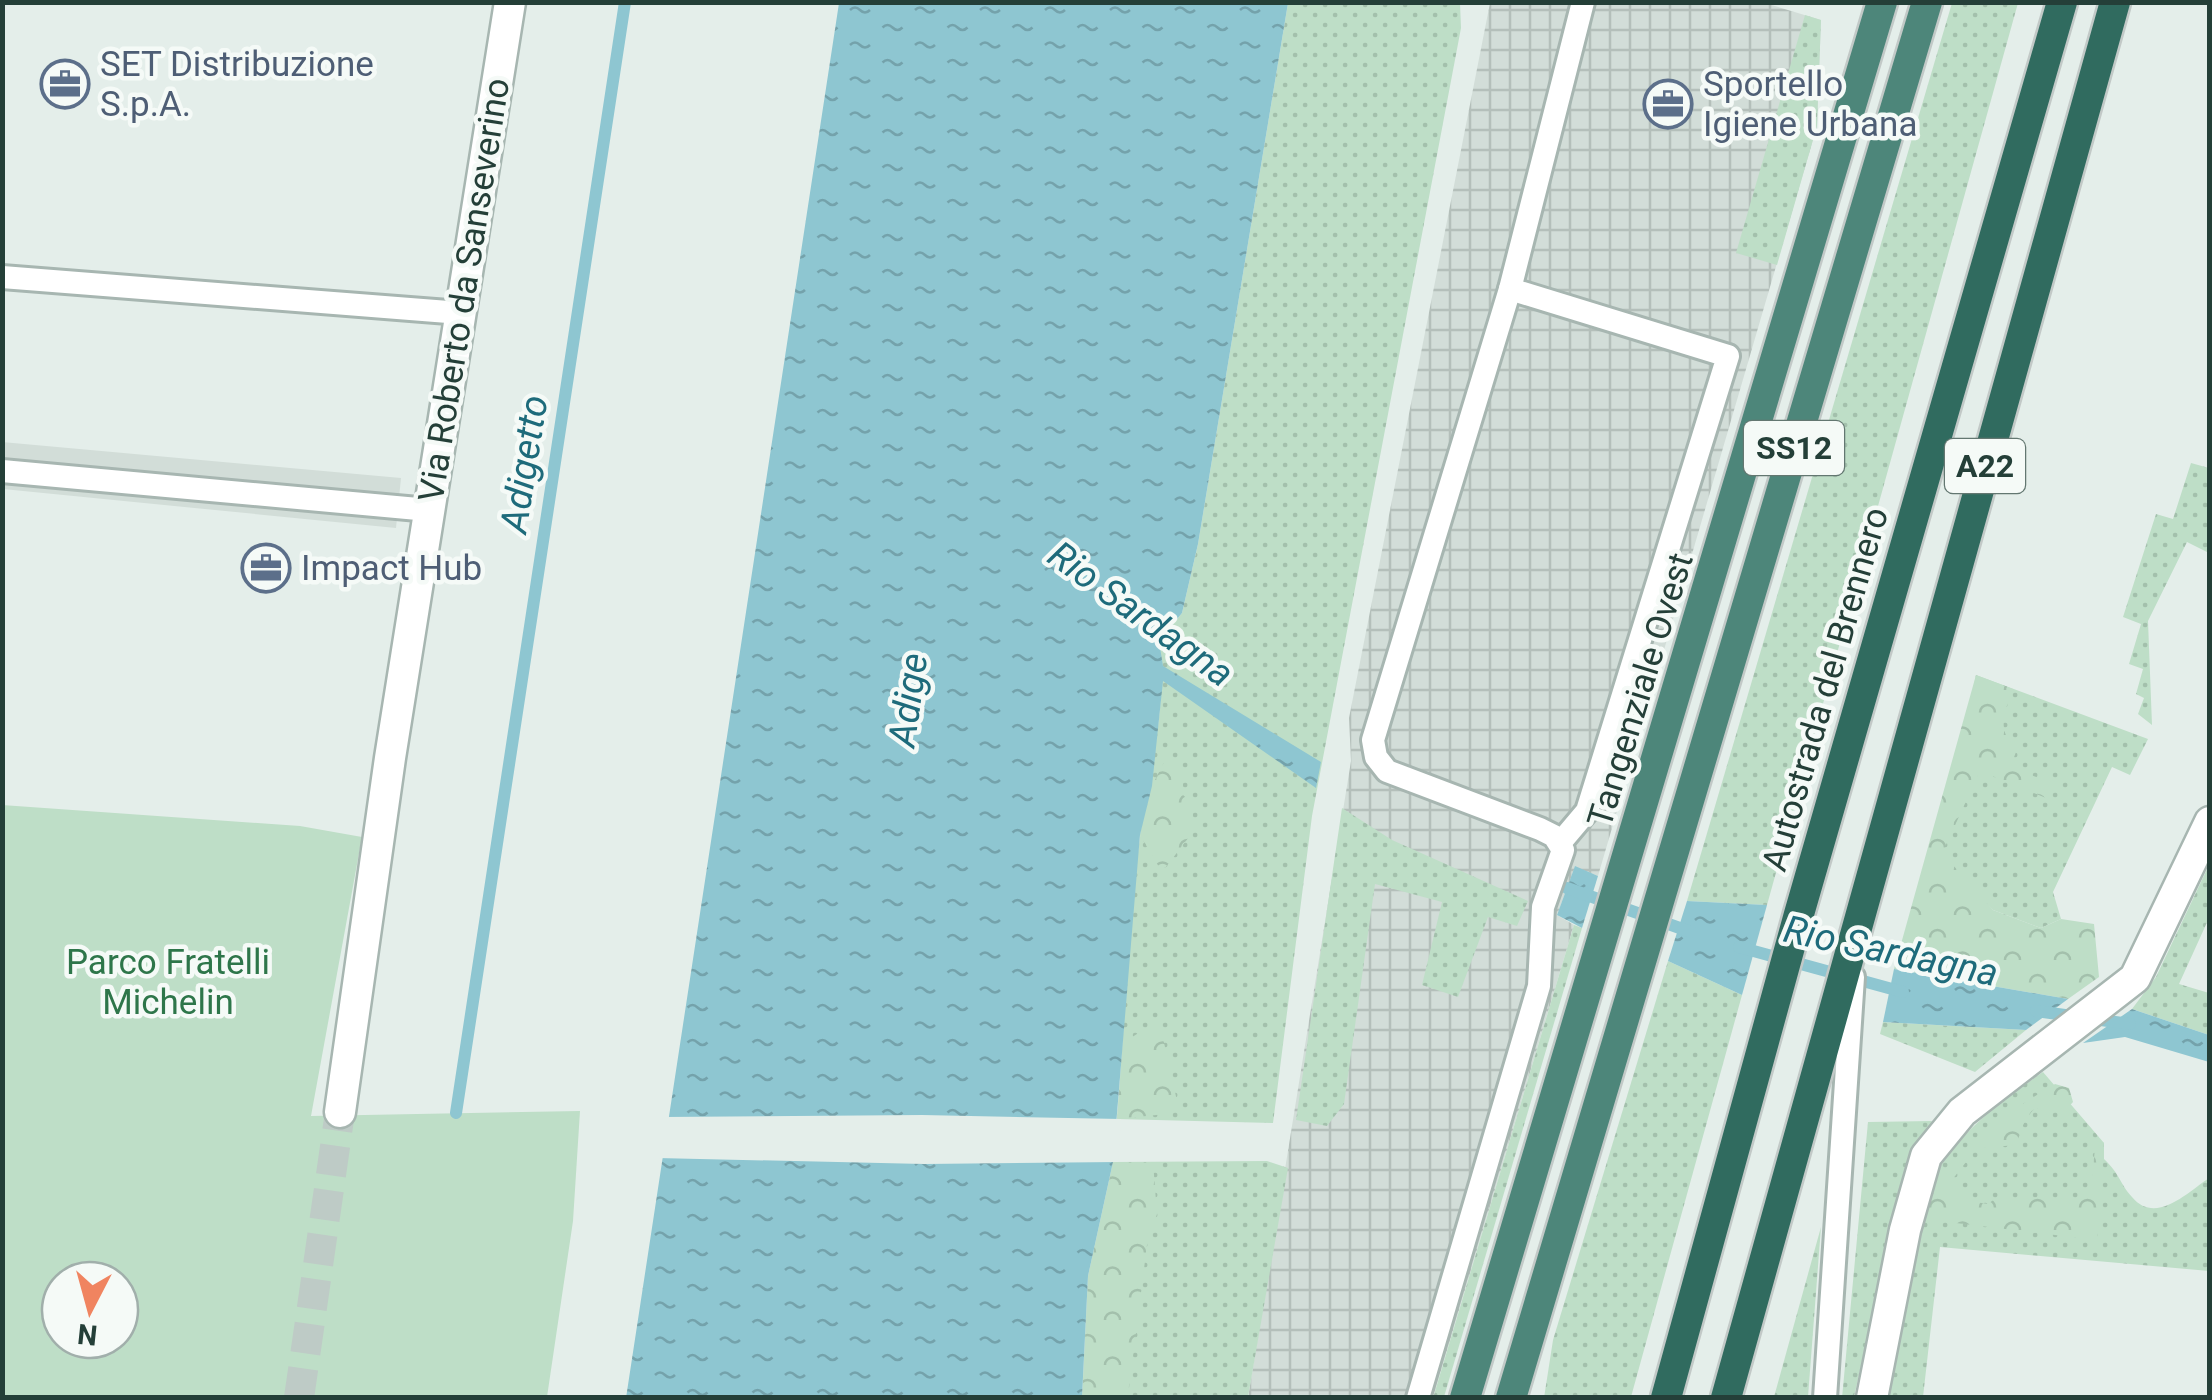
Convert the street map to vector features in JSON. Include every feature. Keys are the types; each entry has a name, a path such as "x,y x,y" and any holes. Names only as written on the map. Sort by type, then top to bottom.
{"highway":[{"name":"Tangenziale Ovest","path":"1466,1398 1882,2"},
{"name":"SS12","path":"1511,1398 1927,2"},
{"name":"Autostrada del Brennero","path":"1666,1398 1800,914 2062,2"},
{"name":"A22","path":"1726,1398 1841,1022 1856,930 2115,2"}],"street":[{"name":"Via Roberto da Sanseverino","path":"340,1112 429,510 510,2"},
{"path":"1872,1398 1905,1230 1926,1156 1962,1112 2135,978 2210,822"}],"lane":[{"path":"1418,1398 1539,986 1543,907 1562,858 1560,843 1540,829 1387,770 1376,757 1373,740 1510,289 1583,2"},
{"path":"2,278 461,313"},
{"path":"1510,289 1728,356 1587,811 1560,843"},
{"path":"2,471 429,510"},
{"path":"1825,1398 1841,1022"}],"shaded area":[{"path":"1490,3 1765,3 1821,20 1817,126 1598,876 1575,867 1557,915 1574,925 1433,1397 1248,1398 1351,761 1349,718"},
{"path":"2,442 401,478 396,528 3,489"}],"green space":[{"path":"1288,3 1460,3 1461,28 1312,816 1273,1123 1117,1119 1136,872 1159,715 1159,641 1182,613 1198,544"},
{"path":"1952,3 2018,3 1767,905 1687,901"},
{"path":"1805,15 1821,20 1817,126 1777,265 1736,253"},
{"path":"2191,463 2209,468 2209,553 2187,542 2148,621 2152,725 2138,714 2144,698 2136,694 2143,669 2129,664 2141,624 2123,617 2156,514 2173,519"},
{"path":"1976,675 2148,739 2130,775 2112,767 2053,892 2061,919 2041,928 1993,910 1938,861"},
{"path":"1976,675 2013,689 2004,722 2006,736 2016,752 2010,768 2048,781 2051,800 1980,771 1939,860 1952,864 1993,910 2041,928 2061,919 2094,924 2099,977 2068,999 1894,969"},
{"path":"1166,758 1183,777 1183,795 1193,804 1192,833 1166,867 1159,867 1140,835 1152,786"},
{"name":"Parco Fratelli Michelin","path":"2,805 300,826 362,837 311,1116 580,1111 573,1221 547,1397 3,1397"},
{"path":"1342,808 1392,840 1528,901 1517,926 1488,917 1458,997 1422,985 1442,902 1375,884 1344,1104 1327,1126 1296,1120"},
{"path":"2209,865 2209,918 2179,984 2209,993 2209,1035 2132,1009 2156,977"},
{"path":"1574,925 1582,928 1444,1397 1433,1398"},
{"path":"1668,961 1742,995 1631,1397 1544,1398 1553,1340"},
{"path":"1883,1022 2026,1030 1975,1072 1880,1034"},
{"path":"1154,1023 1163,1038 1177,1101 1166,1114 1117,1119 1123,1043"},
{"path":"2043,1072 2104,1143 2104,1159 2141,1205 2162,1207 2209,1178 2209,1271 1940,1247 1923,1397 1887,1398 1933,1177 1982,1118"},
{"path":"2055,1084 2069,1088 2073,1102 2064,1112 2035,1108 2015,1143 1977,1148 1952,1180 1954,1190 1969,1201 1988,1204 2001,1194 2008,1203 2043,1196 2074,1201 2091,1189 2096,1138 2104,1143 2097,1240 1923,1219 1933,1195 1959,1156 1994,1124"},
{"path":"1932,1121 1910,1161 1901,1189 1854,1397 1842,1398 1868,1122"},
{"path":"1267,1161 1288,1168 1248,1397 1082,1398 1113,1162"},
{"path":"1113,1162 1153,1162 1157,1214 1147,1245 1128,1396 1082,1398 1088,1276"},
{"path":"1821,1227 1808,1397 1774,1397"}],"water":[{"name":"Adige","path":"839,3 1288,3 1198,544 1182,613 1159,641 1163,666 1321,762 1316,788 1163,681 1152,786 1140,835 1113,1162 1088,1276 1082,1397 626,1398"},
{"path":"1575,866 1598,876 1582,928 1557,915"},
{"path":"1687,901 1767,905 1742,995 1668,961"},
{"path":"1894,969 2068,999 2026,1030 1883,1022"},
{"path":"2132,1009 2209,1035 2209,1062 2125,1037 2083,1043"}],"pier":[{"path":"922,1115 1121,1119 1118,1162 924,1164 657,1158 663,1117"}],"waterway":[{"name":"Adigetto","path":"456,1113 625,2"},
{"name":"Rio Sardagna","path":"1567,888 1691,932"},
{"name":"Rio Sardagna","path":"1739,947 1903,992"},
{"name":"Rio Sardagna","path":"2036,1011 2130,1024"}],"tunnel":[{"path":"299,1398 340,1112"}],"place":[{"name":"SET Distribuzione S.p.A.","path":"65,84"},
{"name":"Sportello Igiene Urbana","path":"1668,104"},
{"name":"Impact Hub","path":"266,568"}]}
